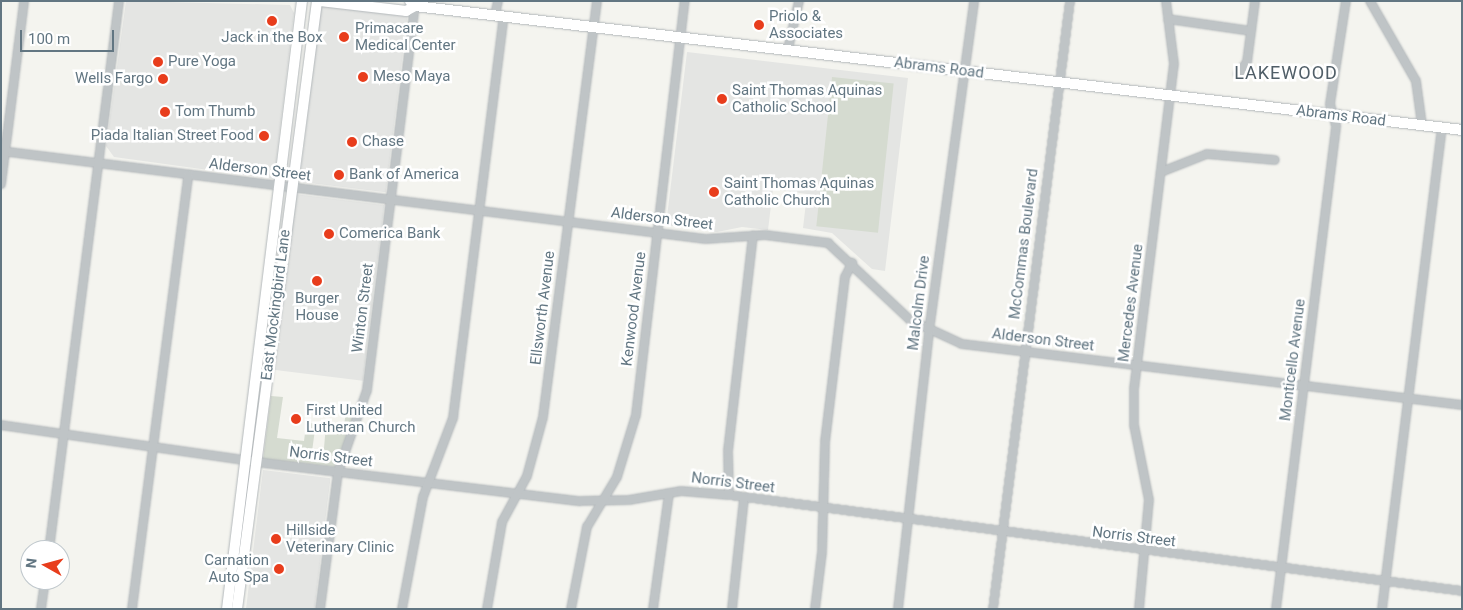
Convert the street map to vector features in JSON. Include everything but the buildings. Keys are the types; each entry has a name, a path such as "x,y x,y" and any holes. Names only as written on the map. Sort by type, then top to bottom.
{"main road":[{"name":"East Mockingbird Lane","path":"227,609 237,565 286,188 289,107 302,1"},
{"name":"East Mockingbird Lane","path":"286,188 295,154 319,1"},
{"name":"Abrams Road","path":"319,1 406,11 412,4 499,16 1462,130"},
{"path":"289,107 294,116 295,154"},
{"name":"East Mockingbird Lane","path":"237,565 237,609"}],"street":[{"path":"1,184 3,151 24,1"},
{"path":"50,540 119,1"},
{"path":"402,609 414,533 427,482 453,418 480,211 499,16 498,1"},
{"name":"Ellsworth Avenue","path":"487,609 496,545 516,493 527,476 542,426 591,26 597,1"},
{"name":"Kenwood Avenue","path":"571,609 581,547 600,503 613,485 636,415 685,1"},
{"path":"788,49 800,1"},
{"name":"Malcolm Drive","path":"898,609 929,331 962,71 974,1"},
{"name":"McCommas Boulevard","path":"993,609 1058,83 1070,1"},
{"name":"Mercedes Avenue","path":"1139,609 1147,553 1148,500 1134,424 1136,366 1171,96 1175,48 1166,1"},
{"path":"1238,74 1247,62 1255,1"},
{"name":"Monticello Avenue","path":"1276,609 1336,126 1330,104 1346,1"},
{"path":"1370,1 1416,81 1422,125"},
{"name":"Winton Street","path":"320,609 338,472 367,390 412,4"},
{"path":"1168,18 1251,31"},
{"path":"1382,609 1442,128"},
{"name":"Alderson Street","path":"3,151 286,188 714,239 753,235 828,243 852,263 901,312 929,331 962,344 1462,405"},
{"path":"1161,172 1207,154 1275,160"},
{"path":"132,609 188,175"},
{"path":"729,495 728,451 753,235"},
{"path":"815,609 824,509 825,442 845,277 852,263"},
{"name":"Norris Street","path":"1,424 251,462 600,503 669,492 729,495 1147,553 1462,591"},
{"path":"613,485 626,500"},
{"path":"653,609 669,492"},
{"path":"732,609 744,498"},
{"path":"41,609 44,590"}],"shaded area":[{"path":"126,1 290,5 294,13 274,179 114,157 106,146"},
{"path":"321,6 407,17 386,192 299,182"},
{"path":"687,52 908,78 885,271 872,269 832,233 803,228 807,194 773,189 768,230 742,227 717,232 666,225"},
{"path":"832,77 894,83 878,233 816,226"},
{"path":"295,194 384,205 363,381 273,370"},
{"path":"271,396 283,397 277,438 304,441 306,425 316,422 311,459 323,460 326,424 344,425 346,412 351,407 357,409 335,467 263,459"},
{"path":"263,470 330,478 314,609 246,609"}],"place":[{"name":"Jack in the Box","path":"272,21"},
{"name":"Priolo & Associates","path":"759,25"},
{"name":"Primacare Medical Center","path":"344,37"},
{"name":"Pure Yoga","path":"158,62"},
{"name":"Meso Maya","path":"363,77"},
{"name":"Wells Fargo","path":"163,79"},
{"name":"Saint Thomas Aquinas Catholic School","path":"722,99"},
{"name":"Tom Thumb","path":"165,112"},
{"name":"Piada Italian Street Food","path":"264,136"},
{"name":"Chase","path":"352,142"},
{"name":"Bank of America","path":"339,175"},
{"name":"Saint Thomas Aquinas Catholic Church","path":"714,192"},
{"name":"Comerica Bank","path":"329,234"},
{"name":"Burger House","path":"317,281"},
{"name":"First United Lutheran Church","path":"296,419"},
{"name":"Hillside Veterinary Clinic","path":"276,539"},
{"name":"Carnation Auto Spa","path":"279,569"}],"district":[{"name":"LAKEWOOD","path":"1286,73"}]}
